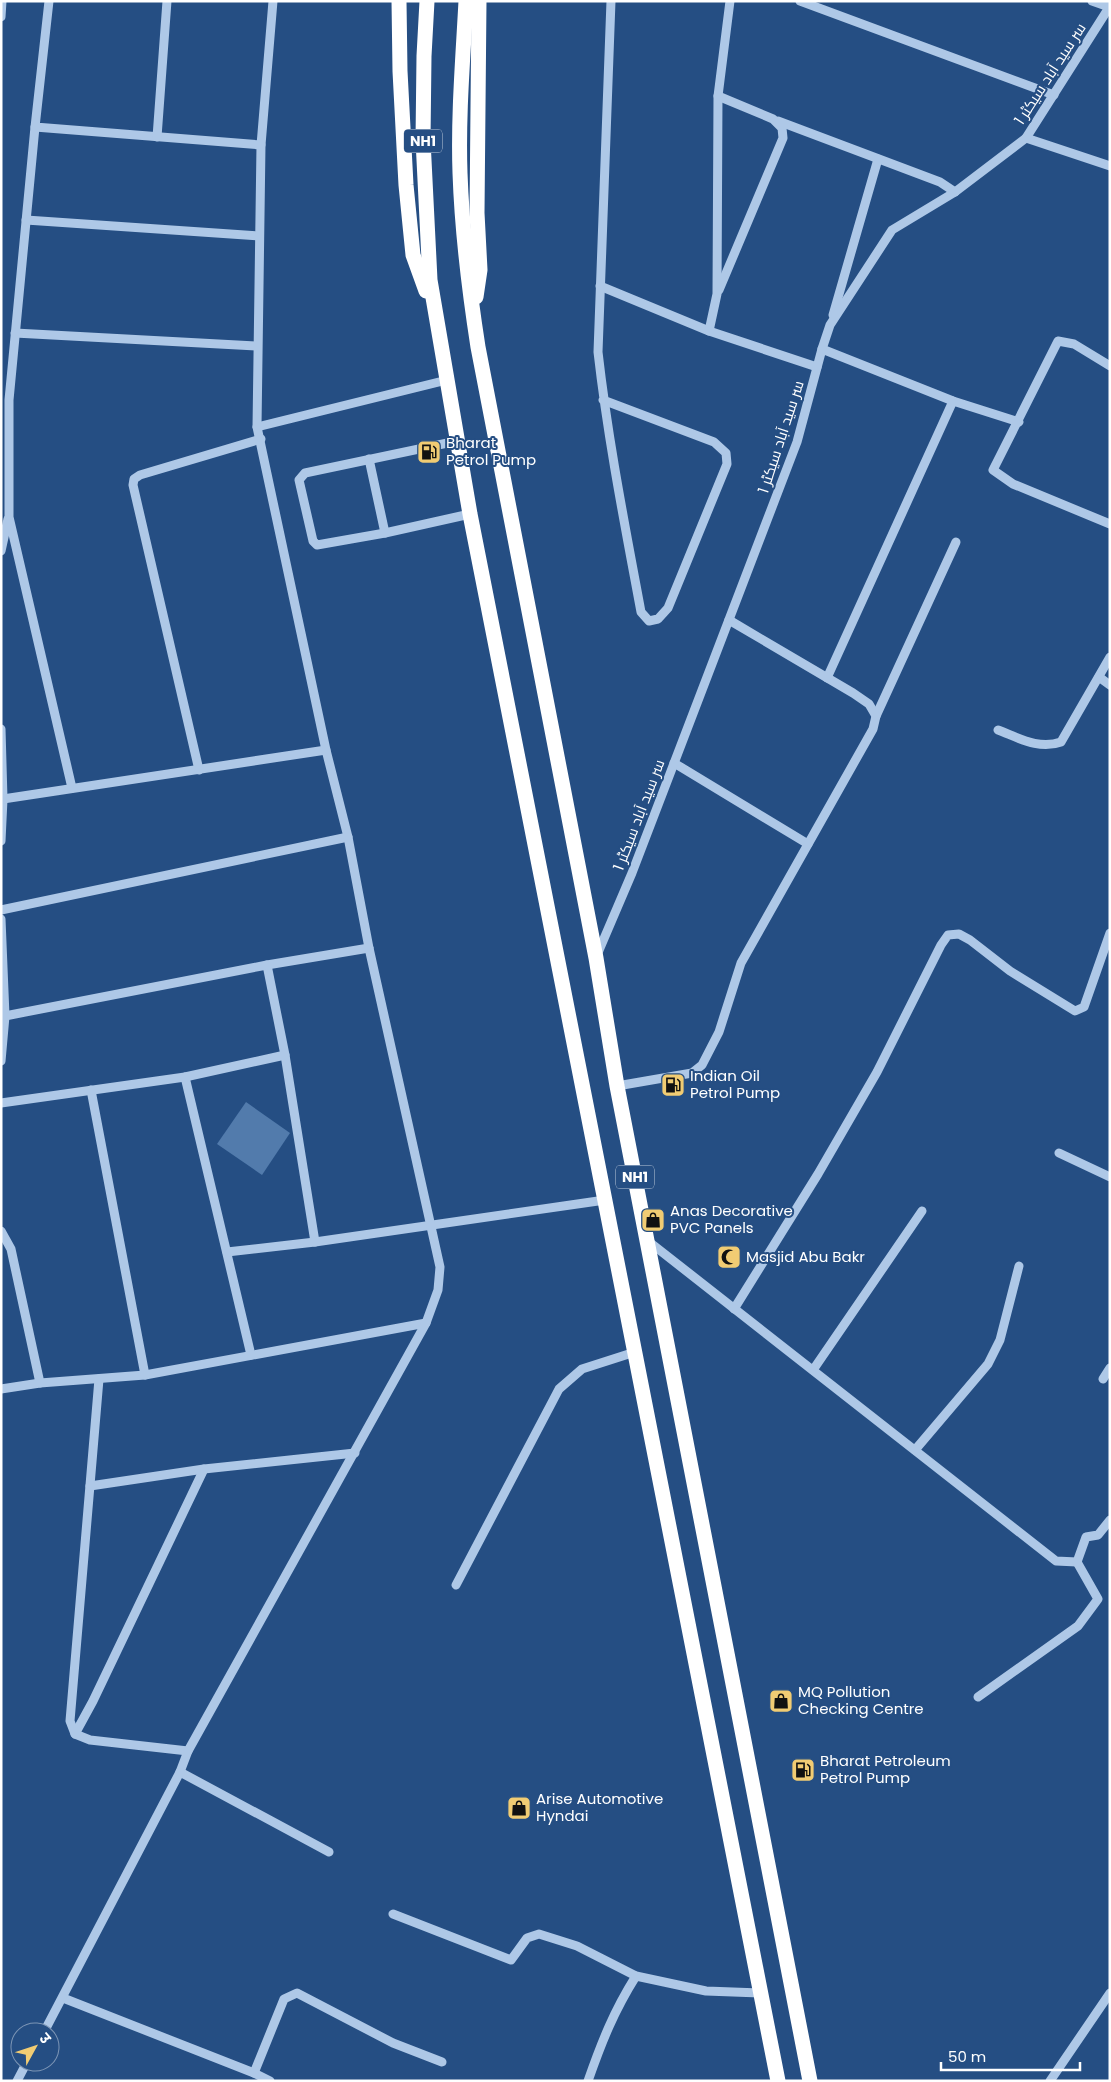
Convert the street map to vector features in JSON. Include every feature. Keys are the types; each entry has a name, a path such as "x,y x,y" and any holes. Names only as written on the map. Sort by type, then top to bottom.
{"highway":[{"path":"399,1 400,71 406,185 413,255 437,323"},
{"name":"NH1","path":"427,1 423,140 430,280 437,323 470,514 778,2081"},
{"name":"NH1","path":"466,1 460,116 460,171 467,272 473,317 493,433 596,958 617,1086 810,2081"},
{"path":"473,317 480,270 477,213 479,1"}],"street":[{"path":"1,17 2,1"},
{"path":"49,1 9,400 9,517 72,788"},
{"path":"157,137 166,1"},
{"path":"50,2022 180,1772 188,1751 426,1323 438,1290 440,1267 369,948 348,837 326,750 257,426 261,145 273,1"},
{"path":"603,400 714,442 726,453 727,464 668,608 658,619 649,621 641,612 603,400 598,352 611,1"},
{"path":"710,331 717,294 718,96 730,1"},
{"path":"800,1 1054,95"},
{"path":"1092,1 1109,7"},
{"name":"سر سید آباد سیکٹر 1","path":"596,958 632,873 797,442 830,325 892,230 956,192 1026,138 1109,7"},
{"path":"718,96 773,119 940,182 956,192"},
{"path":"717,294 783,138 782,128 773,119"},
{"path":"35,127 261,145"},
{"path":"1026,138 1077,153 1110,166"},
{"path":"830,325 878,159"},
{"path":"26,220 259,236"},
{"path":"600,286 710,331 817,367"},
{"path":"16,333 257,346"},
{"path":"1110,366 1074,344 1058,341 1019,422 993,470 1013,484 1110,524"},
{"path":"822,349 953,401 1019,422"},
{"path":"257,426 447,380"},
{"path":"827,678 953,401"},
{"path":"200,770 133,485 134,479 140,475 261,439"},
{"path":"457,441 305,473 299,480 313,541 317,545 386,533 470,514"},
{"path":"369,459 386,533"},
{"path":"1,550 9,517"},
{"path":"617,1086 692,1073 702,1065 719,1032 741,963 873,729 876,716 956,542"},
{"path":"729,620 869,704 876,716"},
{"path":"998,730 1041,745 1051,746 1061,742 1110,657"},
{"path":"1099,678 1110,685"},
{"path":"1,729 3,799 1,841"},
{"path":"3,799 326,750"},
{"path":"674,763 808,844"},
{"path":"1,910 348,837"},
{"path":"1,919 5,1016 1,1061"},
{"path":"734,1308 818,1174 872,1080 941,945 948,935 959,934 970,940 1010,971 1075,1011 1084,1008 1090,997 1110,933"},
{"path":"5,1016 267,965 369,948"},
{"path":"267,965 285,1055 315,1242"},
{"path":"1,1103 185,1077 285,1055"},
{"path":"185,1077 251,1355"},
{"path":"91,1090 145,1375"},
{"path":"1059,1153 1110,1177"},
{"path":"227,1252 315,1242 605,1200"},
{"path":"813,1370 922,1211"},
{"path":"1,1231 11,1249 40,1383"},
{"path":"648,1241 1056,1561 1077,1562"},
{"path":"915,1450 988,1364 1000,1340 1019,1266"},
{"path":"1,1389 40,1383 145,1375 426,1323"},
{"path":"456,1585 559,1389 582,1370 635,1352"},
{"path":"1103,1379 1110,1368"},
{"path":"99,1379 70,1721 75,1734 90,1740 188,1751"},
{"path":"90,1486 204,1469 355,1453"},
{"path":"75,1734 94,1701 204,1469"},
{"path":"978,1697 1078,1626 1098,1599 1077,1562 1086,1537 1098,1536 1110,1520"},
{"path":"180,1772 329,1852"},
{"path":"393,1914 511,1960 527,1938 539,1934 577,1946 636,1976 706,1991 760,1993"},
{"path":"588,2081 606,2030 619,2002 636,1976"},
{"path":"1050,2081 1110,1993"},
{"path":"254,2073 284,1999 297,1994 393,2044 442,2062"},
{"path":"63,1998 254,2073 267,2080"}],"building":[{"path":"246,1102 290,1133 262,1175 217,1144"}],"place":[{"name":"Bharat Petrol Pump","path":"429,452"},
{"name":"Indian Oil Petrol Pump","path":"673,1085"},
{"name":"Anas Decorative PVC Panels","path":"653,1220"},
{"name":"Masjid Abu Bakr","path":"729,1257"},
{"name":"MQ Pollution Checking Centre","path":"781,1701"},
{"name":"Bharat Petroleum Petrol Pump","path":"803,1770"},
{"name":"Arise Automotive Hyndai","path":"519,1808"}]}
